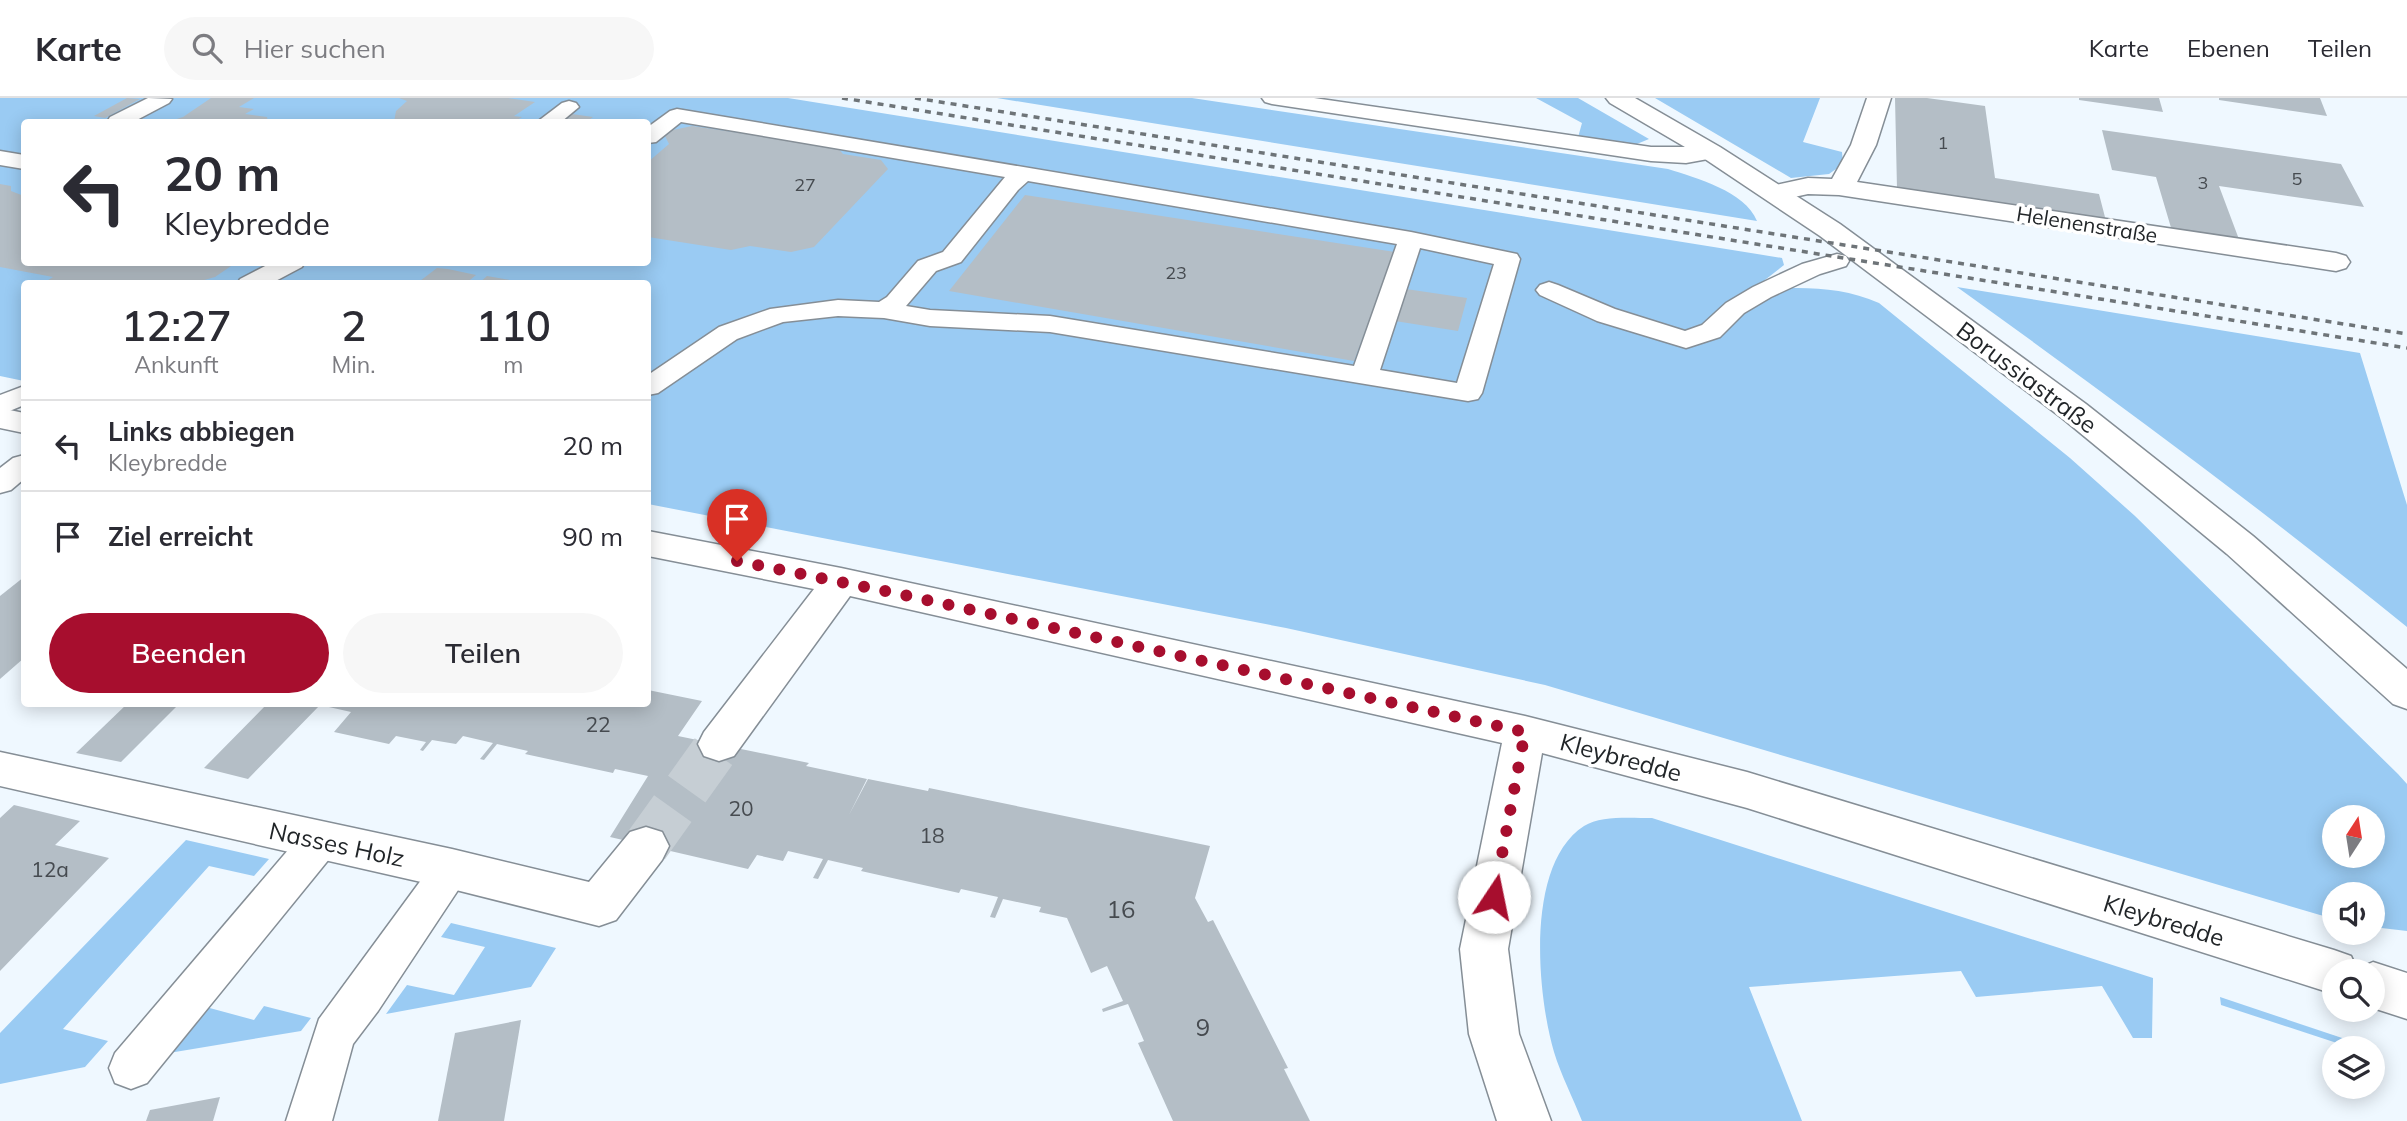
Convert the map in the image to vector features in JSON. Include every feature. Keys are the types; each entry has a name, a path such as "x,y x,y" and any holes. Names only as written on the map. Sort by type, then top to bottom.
{"street":[{"name":"Borussiastraße","path":"1618,98 1711,152 1830,230 2116,444 2240,544 2407,693"},
{"path":"1839,187 1851,173 1862,152 1880,98"},
{"name":"Helenenstraße","path":"1776,193 1808,186 1839,187 2336,262"},
{"path":"0,418 21,422"},
{"name":"Kleybredde","path":"651,545 841,582 1525,732 1747,790 2322,968"},
{"path":"719,744 841,582"},
{"path":"1524,1121 1494,1034 1484,949 1525,732"},
{"name":"Nasses Holz","path":"0,769 452,869 599,905 646,846"},
{"path":"2385,989 2407,996"}],"lane":[{"path":"1272,98 1651,154 1686,156 1711,152"},
{"path":"124,119 162,99"},
{"path":"552,119 569,107"},
{"path":"651,135 677,115 1411,239 1508,259 1468,393 1050,324 930,318 884,310 838,308 779,315 728,333 651,385"},
{"path":"0,158 21,162"},
{"path":"884,310 896,302 927,266 952,257 1010,185 1023,174"},
{"path":"1364,376 1411,239"},
{"path":"1549,290 1606,315 1686,340 1711,331 1735,308 1762,292 1811,269 1837,261"},
{"path":"258,280 285,266"},
{"path":"0,406 21,396"},
{"path":"0,483 21,467"},
{"path":"131,1068 320,841"},
{"path":"309,1121 334,1034 452,869"}],"shaded area":[{"path":"0,98 788,98 1782,258 1784,265 1752,290 1832,290 1879,303 2070,458 2135,516 2398,774 2407,784 2407,931 2385,928 2385,882 2322,882 2320,915 1545,685 1286,628 651,505 651,280 21,280 21,380 0,376"},
{"path":"997,98 1192,98 1668,169 1705,181 1731,194 1742,201 1757,221"},
{"path":"1536,98 1578,98 1649,139 1632,146 1577,141 1582,123"},
{"path":"1655,98 1820,98 1803,142 1842,152 1843,164 1829,174 1791,178"},
{"path":"1957,287 2360,353 2407,505 2407,627 2185,454"},
{"path":"1652,818 2153,978 2152,1038 2133,1038 2102,986 1976,997 1961,971 1749,987 1802,1121 1582,1121 1554,1052 1543,998 1540,931 1544,899 1552,869 1565,844 1584,826 1599,820"},
{"path":"186,840 269,859 254,876 209,866 63,1029 108,1041 85,1067 0,1084 0,1033"},
{"path":"451,923 556,948 531,987 386,1014 407,985 454,995 485,947 441,937"},
{"path":"2220,997 2336,1036 2322,1036 2322,1038 2221,1005"},
{"path":"264,1006 311,1018 301,1031 169,1053 206,1007 254,1020"}],"building":[{"path":"127,98 140,99 105,118 94,116"},
{"path":"211,98 254,98 239,107 254,109 245,114 267,119 177,119"},
{"path":"399,98 508,98 535,102 514,116 522,117 519,119 395,119 396,111 407,101"},
{"path":"1895,98 1927,98 1985,106 1995,178 2099,194 2106,221 1897,189"},
{"path":"2159,98 2163,112 2079,100"},
{"path":"2320,98 2327,116 2219,100"},
{"path":"565,113 593,117 590,119 556,119"},
{"path":"692,126 837,147 843,154 881,160 888,169 814,247 791,252 750,246 731,250 651,237 651,159 669,144 665,136 673,130"},
{"path":"2102,130 2341,164 2364,207 2219,186 2240,242 2172,231 2156,177 2112,170"},
{"path":"0,184 11,186 11,191 21,195 21,266 231,266 215,277 204,280 48,280 53,277 0,267"},
{"path":"1025,195 1395,252 1354,361 949,291"},
{"path":"437,268 476,275 470,280 421,280"},
{"path":"487,276 510,280 482,280"},
{"path":"1406,289 1467,298 1458,331 1395,321"},
{"path":"21,579 21,661 0,679 0,596"},
{"path":"651,691 702,701 678,736 809,763 806,766 867,779 849,815 868,779 928,791 929,788 1210,846 1195,898 1208,922 1213,920 1288,1068 1284,1069 1310,1121 1173,1121 1138,1043 1144,1041 1128,1004 1103,1012 1102,1009 1123,1001 1107,966 1091,973 1067,918 1039,912 1041,907 1003,899 995,918 990,917 998,897 961,889 959,893 861,871 863,868 828,860 818,879 813,878 823,859 788,851 783,861 757,855 748,869 610,837 648,776 615,769 613,773 525,754 528,751 497,744 484,760 480,759 493,743 463,736 456,744 432,740 423,751 420,750 426,742 396,736 389,744 334,732 351,712 329,707 651,707"},
{"path":"124,707 176,707 121,762 76,753"},
{"path":"264,707 318,707 248,779 204,768"},
{"path":"14,805 80,821 55,845 109,858 0,971 0,818"},
{"path":"521,1020 504,1121 438,1121 455,1033"},
{"path":"220,1097 213,1121 146,1121 150,1110"}],"tunnel":[{"path":"646,846 719,744"}],"railway":[{"path":"842,98 2407,348"},
{"path":"915,98 2407,334"}],"route":[{"path":"737,561 895,593 1525,732 1494,897"}]}
